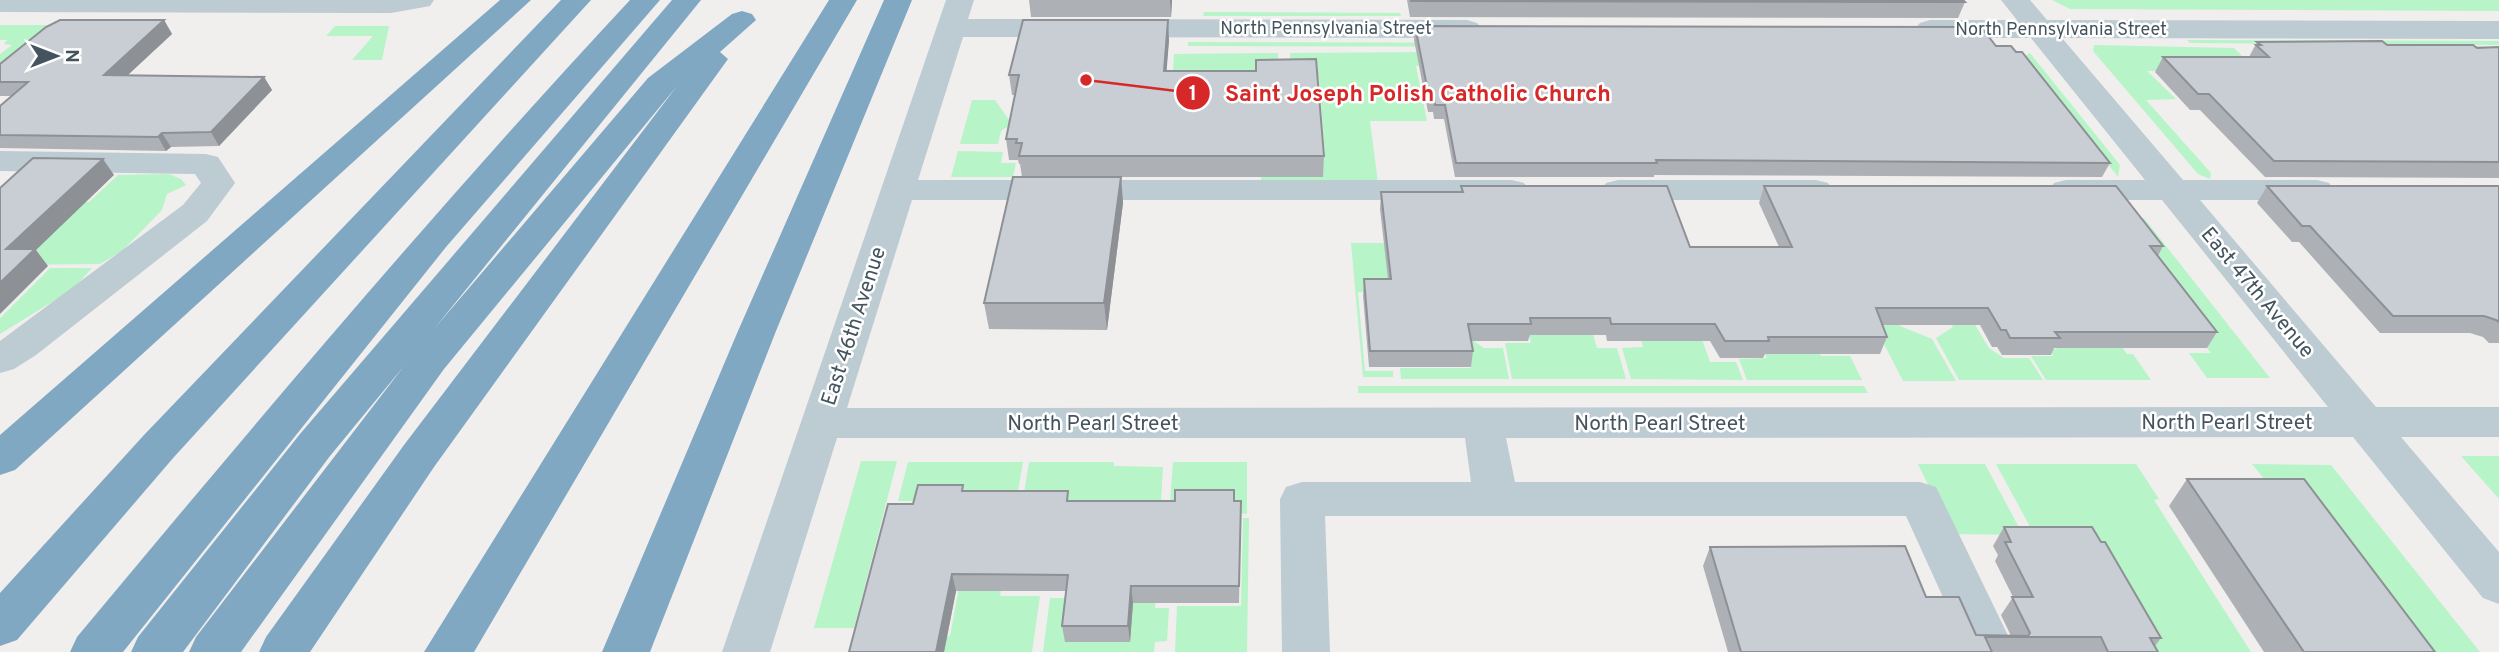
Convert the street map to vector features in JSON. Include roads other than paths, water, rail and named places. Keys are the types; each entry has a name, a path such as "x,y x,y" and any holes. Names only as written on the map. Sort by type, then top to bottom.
{"highway":[{"path":"0,460 517,0"},
{"path":"0,626 159,446 577,0"},
{"path":"93,652 325,367 565,86 646,0"},
{"path":"155,652 315,445 687,0"},
{"path":"448,652 843,0"},
{"path":"626,652 757,331 898,0"},
{"path":"214,652 430,359 659,85 748,10"},
{"path":"283,652 419,456 748,10"}],"street":[{"name":"East 47th Avenue","path":"2015,0 2367,422 2499,585"},
{"path":"0,3 411,1"},
{"name":"North Pennsylvania Street","path":"955,14 1497,29"},
{"name":"East 46th Avenue","path":"746,652 955,14"},
{"name":"North Pennsylvania Street","path":"1899,29 2499,30"},
{"path":"0,161 206,164 218,183 195,213 22,346 0,359"},
{"path":"898,190 1541,190"},
{"path":"1582,190 1846,190"},
{"path":"2040,190 2347,190"},
{"name":"North Pearl Street","path":"822,424 2499,422"},
{"path":"1483,423 1496,499"},
{"path":"1306,652 1302,499 1920,499 1992,652"}],"place":[{"name":"Saint Joseph Polish Catholic Church","path":"1086,80"}]}
